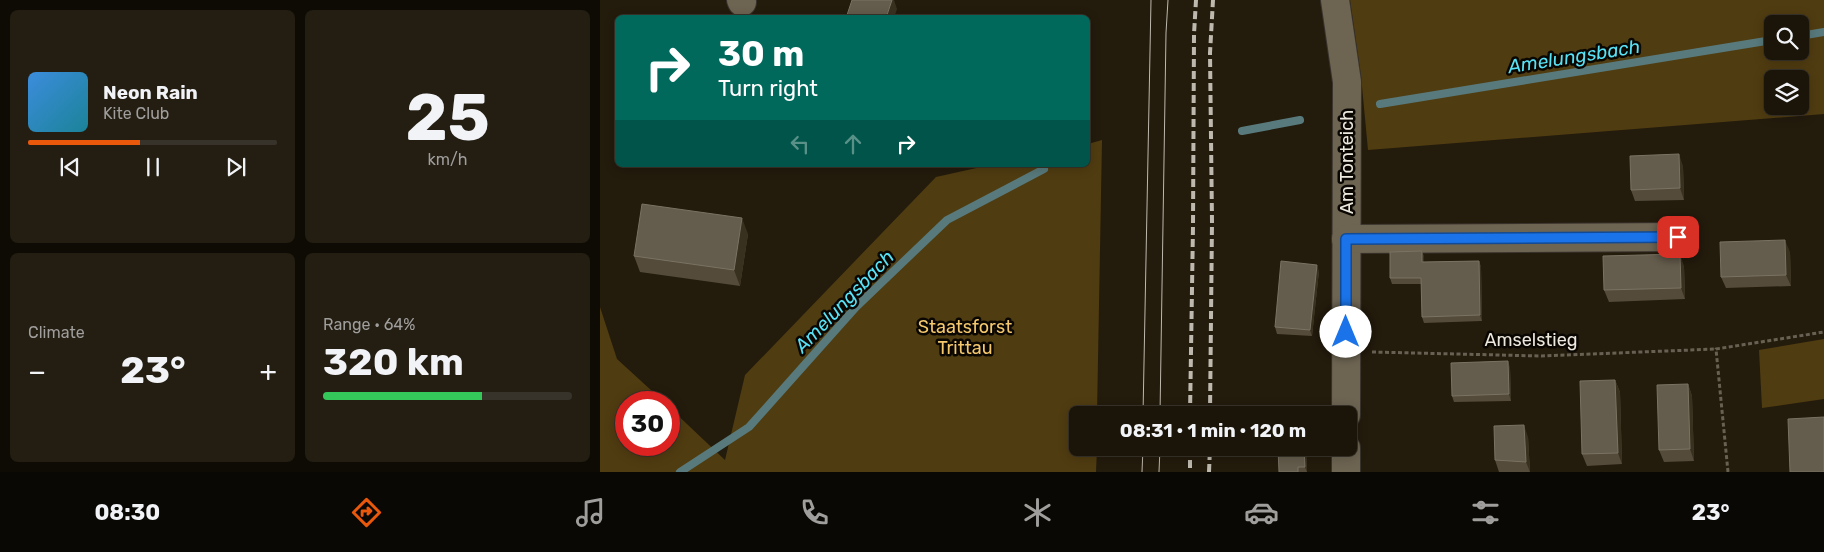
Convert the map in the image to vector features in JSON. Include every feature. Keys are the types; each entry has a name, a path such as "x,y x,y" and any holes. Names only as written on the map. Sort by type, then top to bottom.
{"street":[{"name":"Am Tonteich","path":"1335,0 1347,82 1346,406"},
{"path":"1346,239 1678,237"},
{"path":"1346,456 1346,472"}],"path":[{"name":"Amselstieg","path":"1346,351 1541,356 1716,349 1824,332"},
{"path":"1716,349 1728,472"}],"green space":[{"path":"1350,0 1824,0 1824,114 1368,150 1361,76"},
{"name":"Staatsforst Trittau","path":"1102,140 1097,406 1069,406 1069,456 1097,456 1096,472 600,472 600,307 617,359 652,391 615,391 615,456 680,456 680,417 725,460 745,375 936,177 981,167 1090,167 1090,143"},
{"path":"1824,339 1824,399 1762,408 1759,350"}],"building":[{"path":"852,0 892,0 887,15 847,15"},
{"path":"1679,154 1680,188 1631,190 1630,156"},
{"path":"642,204 742,218 734,270 634,256"},
{"path":"1785,240 1786,275 1721,277 1720,242"},
{"path":"1422,251 1422,262 1479,261 1480,315 1422,317 1421,278 1390,278 1390,252"},
{"path":"1680,254 1681,288 1604,290 1603,256"},
{"path":"1281,261 1317,265 1310,330 1275,327"},
{"path":"1508,361 1509,394 1452,396 1451,363"},
{"path":"1615,380 1618,453 1582,454 1580,381"},
{"path":"1688,384 1690,449 1659,450 1657,385"},
{"path":"1824,417 1824,472 1790,472 1788,419"},
{"path":"1524,425 1526,462 1495,460 1494,426"},
{"path":"1278,456 1304,456 1305,467 1298,467 1298,472 1279,472"}],"waterway":[{"name":"Amelungsbach","path":"1809,34 1824,32"},
{"name":"Amelungsbach","path":"1380,104 1764,41"},
{"name":"Amelungsbach","path":"1242,131 1300,120"},
{"name":"Amelungsbach","path":"680,472 749,427 856,307 947,220 1044,169"}],"tram line":[{"path":"1143,406 1151,0"},
{"path":"1160,406 1168,0"},
{"path":"1142,472 1143,456"},
{"path":"1159,472 1160,456"}],"railway":[{"path":"1190,406 1194,34 1196,0"},
{"path":"1210,406 1212,222 1210,53 1213,0"},
{"path":"1190,456 1190,472"},
{"path":"1209,472 1210,456"}],"route":[{"path":"1346,332 1346,239 1678,237"}]}
